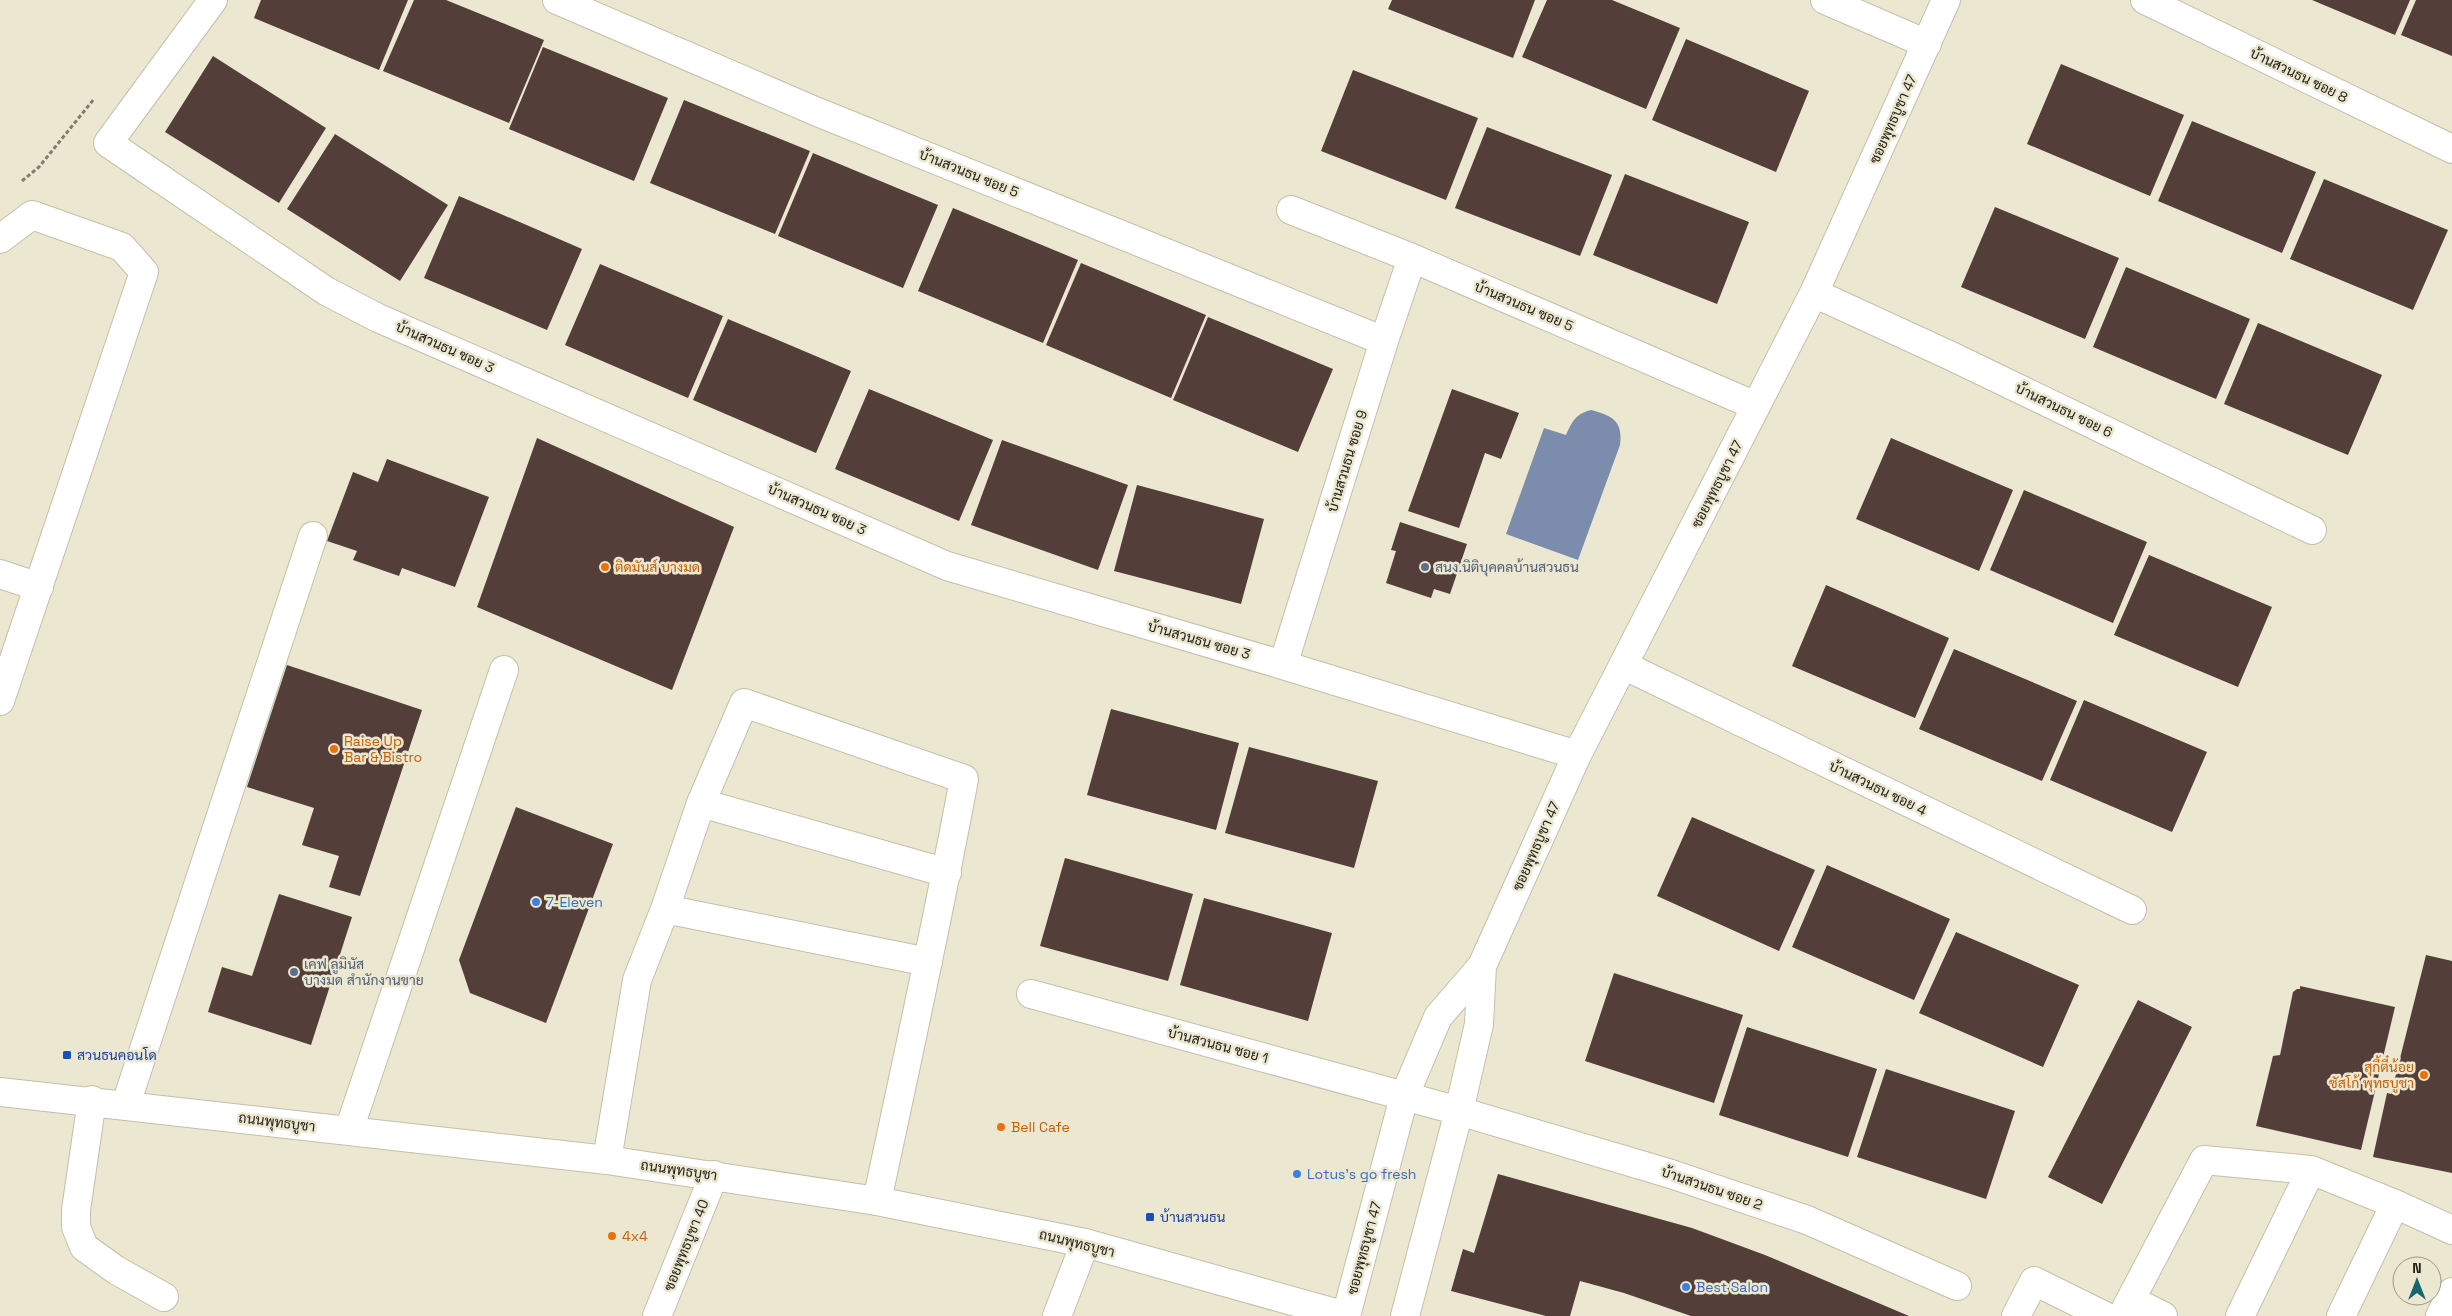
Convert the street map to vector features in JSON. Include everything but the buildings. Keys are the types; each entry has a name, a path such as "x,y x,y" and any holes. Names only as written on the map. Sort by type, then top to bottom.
{"street":[{"name":"บ้านสวนธน ซอย 3","path":"213,0 108,143 326,291 387,322 947,566 1283,665 1577,755"},
{"name":"บ้านสวนธน ซอย 5","path":"557,0 815,111 1384,341"},
{"path":"1825,0 1927,44"},
{"name":"ซอยพุทธบูชา 47","path":"1346,1316 1404,1097 1438,1017 1482,966 1577,755 1625,666 1814,293 1946,0"},
{"name":"บ้านสวนธน ซอย 8","path":"2145,0 2452,149"},
{"name":"บ้านสวนธน ซอย 5","path":"1291,210 1412,258 1756,406"},
{"path":"0,239 32,215 122,247 144,272 0,701"},
{"name":"บ้านสวนธน ซอย 9","path":"1283,665 1384,341 1412,258"},
{"name":"บ้านสวนธน ซอย 6","path":"1814,293 1951,356 2312,530"},
{"path":"126,1104 313,536"},
{"path":"0,574 39,586"},
{"name":"บ้านสวนธน ซอย 4","path":"1625,666 2132,910"},
{"path":"349,1130 504,670"},
{"path":"607,1160 636,980 665,910 701,803 744,703 964,779 878,1201"},
{"path":"701,803 946,874"},
{"path":"665,910 928,962"},
{"name":"ซอยพุทธบูชา 47","path":"1405,1316 1459,1111 1479,1024 1482,966"},
{"name":"บ้านสวนธน ซอย 1","path":"1031,994 1459,1111"},
{"name":"ถนนพุทธบูชา","path":"0,1092 92,1100 607,1160 878,1201 1085,1244 1346,1316"},
{"path":"92,1100 76,1210 76,1227 84,1247 116,1270 164,1297"},
{"name":"บ้านสวนธน ซอย 2","path":"1459,1111 1671,1174 1807,1220 1957,1286"},
{"path":"2163,1316 2127,1308 2204,1160 2311,1170 2395,1204 2452,1230"},
{"path":"2240,1316 2311,1170"},
{"name":"ซอยพุทธบูชา 40","path":"657,1316 714,1175"},
{"path":"2340,1316 2395,1204"},
{"path":"1057,1316 1085,1244"},
{"path":"2016,1316 2034,1281 2105,1316"},
{"path":"2440,1316 2452,1292"}],"path":[{"path":"19,183 39,167 94,99"}],"water":[{"path":"1591,410 1611,417 1618,425 1621,437 1620,445 1578,560 1506,534 1544,428 1566,435 1575,419"}],"place":[{"name":"ติดมันส์ บางมด","path":"605,567"},
{"name":"สนง.นิติบุคคลบ้านสวนธน","path":"1425,567"},
{"name":"Raise Up Bar & Bistro","path":"334,749"},
{"name":"7-Eleven","path":"536,902"},
{"name":"เคฟ ลูมินัส บางมด สำนักงานขาย","path":"294,972"},
{"name":"สวนธนคอนโด","path":"67,1055"},
{"name":"สุกี้ตี๋น้อย ซัสโก้ พุทธบูชา","path":"2424,1075"},
{"name":"Bell Cafe","path":"1001,1127"},
{"name":"Lotus's go fresh","path":"1297,1174"},
{"name":"บ้านสวนธน","path":"1150,1217"},
{"name":"4x4","path":"612,1236"},
{"name":"Best Salon","path":"1686,1287"}]}
